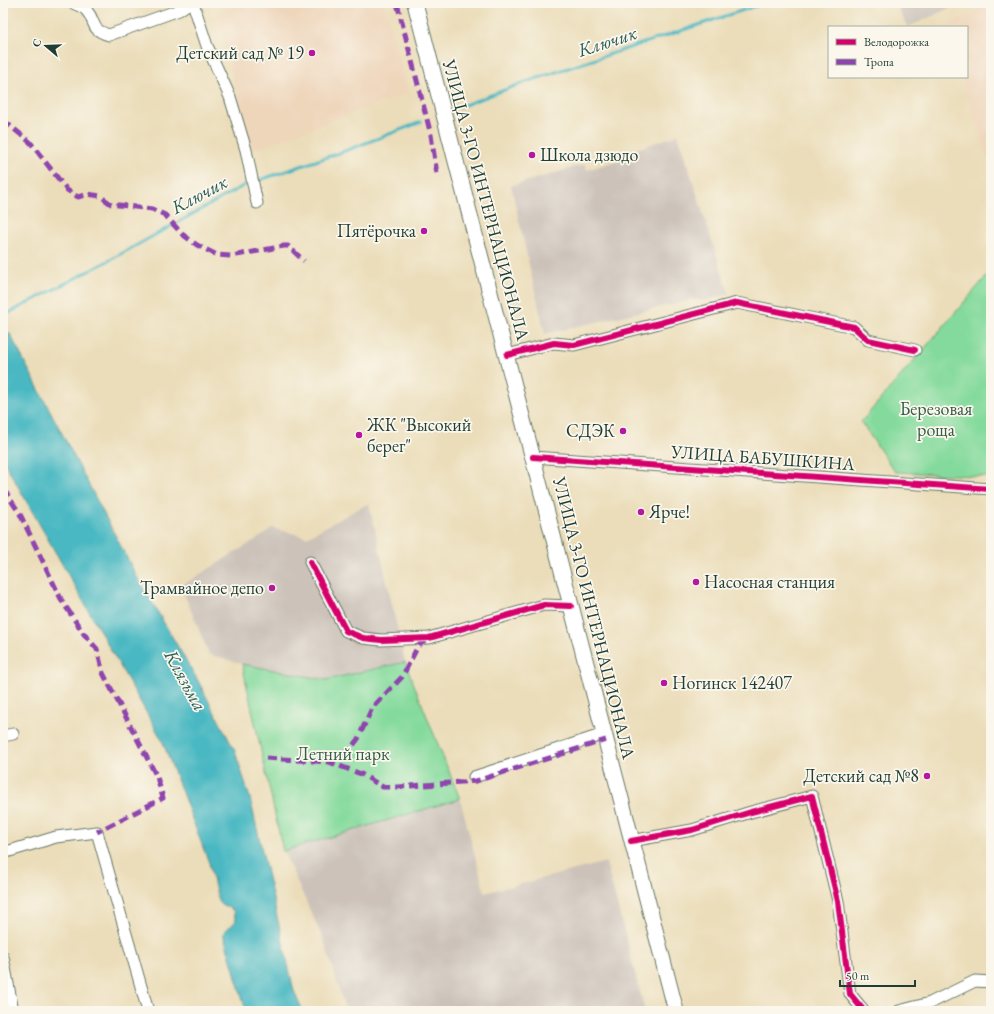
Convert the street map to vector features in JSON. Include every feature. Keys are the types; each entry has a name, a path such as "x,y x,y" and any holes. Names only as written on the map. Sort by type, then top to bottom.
{"main road":[{"name":"УЛИЦА 3-ГО ИНТЕРНАЦИОНАЛА","path":"415,3 676,1011"}],"street":[{"path":"72,3 86,10 94,26 101,32 109,35 179,10 189,3"},
{"path":"193,3 207,46 230,97 246,150 257,202"},
{"path":"507,355 554,343 574,344 736,303 854,327 868,340 915,350"},
{"name":"УЛИЦА БАБУШКИНА","path":"533,457 991,489"},
{"path":"310,562 346,631 363,638 381,640 429,638 544,605 571,606"},
{"path":"474,777 604,734"},
{"path":"631,841 692,830 751,812 812,796 838,901 850,994 864,1011"},
{"path":"3,853 56,837 97,832 148,1011"},
{"path":"3,957 13,1011"},
{"path":"899,1011 930,1003 975,981 991,982"}],"shaded area":[{"name":"Детский сад № 19","path":"251,3 384,3 408,93 252,150 217,13"},
{"path":"895,3 961,3 910,26 907,26"},
{"path":"991,5 991,167 960,78 968,78 968,26 945,26"},
{"path":"678,135 729,294 710,300 691,300 545,334 511,186 585,164 587,170 633,156 630,151"},
{"name":"Трамвайное депо","path":"369,503 405,662 326,680 242,664 209,654 181,586 265,534 272,528 307,537"},
{"path":"460,799 485,893 606,862 645,1011 346,1011 324,941 283,851"}],"green space":[{"name":"Березовая роща","path":"991,271 991,477 895,472 861,422"},
{"name":"Летний парк","path":"405,662 460,799 283,851 242,664 326,680"}],"water":[{"name":"Клязьма","path":"3,327 10,334 137,577 197,679 235,751 250,798 294,991 303,1011 246,1011 223,933 236,921 233,910 219,903 209,863 162,740 3,460"}],"waterway":[{"name":"Ключик","path":"459,107 523,83 765,3"},
{"name":"Ключик","path":"3,316 110,260 245,185 342,152 421,122"}],"marked path":[{"path":"397,3 431,135 437,174"},
{"path":"3,120 30,142 67,190 78,197 88,194 100,196 111,204 152,209 165,215 182,234 197,245 217,255 232,256 288,246 304,261"},
{"path":"3,488 20,514 62,601 84,634 97,649 103,673 157,777 163,798 97,832"},
{"path":"329,762 351,748 358,739 372,708 402,677 418,646 428,638"},
{"path":"266,758 329,762 361,774 383,787 398,787 476,781 606,740"}],"cycle path":[{"path":"507,355 554,343 574,345 737,303 854,327 868,340 915,350"},
{"path":"533,457 991,489"},
{"path":"310,562 346,631 363,638 381,640 429,638 544,605 571,606"},
{"path":"631,841 692,830 751,812 812,796 838,901 850,994 864,1011"}],"place":[{"name":"Детский сад № 19","path":"312,53"},
{"name":"Школа дзюдо","path":"532,155"},
{"name":"Пятёрочка","path":"424,231"},
{"name":"СДЭК","path":"623,431"},
{"name":"ЖК \"Высокий берег\"","path":"359,435"},
{"name":"Ярче!","path":"641,512"},
{"name":"Насосная станция","path":"696,582"},
{"name":"Трамвайное депо","path":"272,588"},
{"name":"Ногинск 142407","path":"664,683"},
{"name":"Детский сад №8","path":"927,776"}]}
